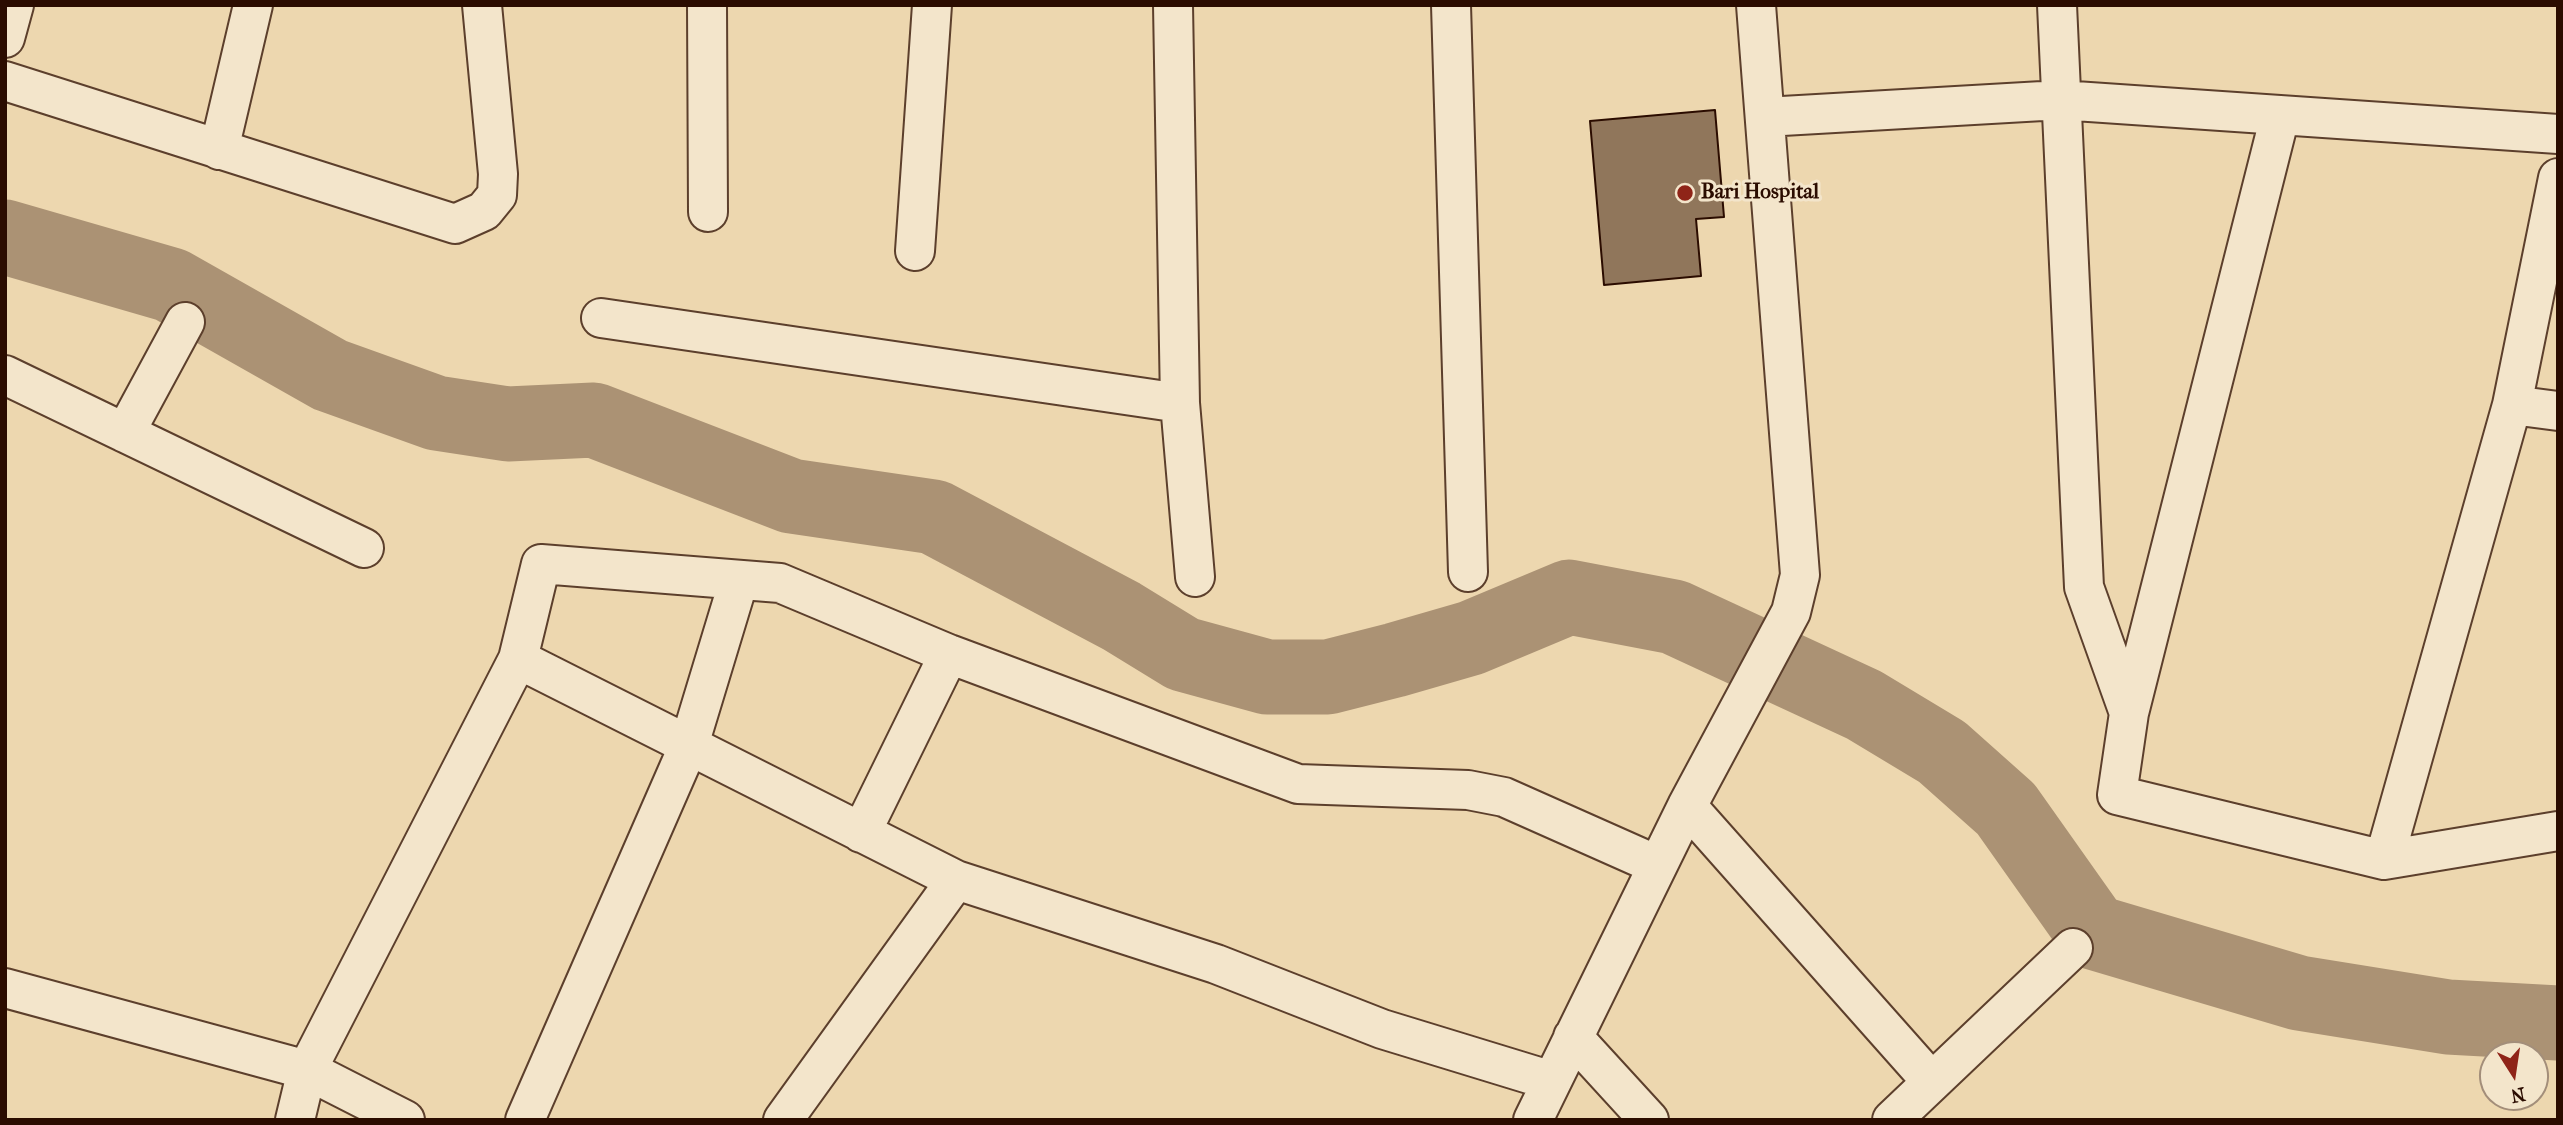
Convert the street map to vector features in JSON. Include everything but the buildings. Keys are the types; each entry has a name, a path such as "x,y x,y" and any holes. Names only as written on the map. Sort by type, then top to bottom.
{"street":[{"path":"5,38 14,5"},
{"path":"219,150 253,5"},
{"path":"5,80 455,224 484,211 497,195 498,174 482,5"},
{"path":"707,5 708,212"},
{"path":"915,251 932,5"},
{"path":"1173,5 1180,403 1195,577"},
{"path":"1451,5 1468,572"},
{"path":"1533,1120 1686,806 1791,612 1800,575 1756,5"},
{"path":"2057,5 2084,587 2129,713"},
{"path":"1765,117 2060,100 2558,134"},
{"path":"2280,116 2129,713 2117,795 2384,860 2558,831"},
{"path":"2384,860 2512,405 2558,178"},
{"path":"601,318 1180,403"},
{"path":"125,433 185,322"},
{"path":"5,375 364,548"},
{"path":"2512,405 2558,411"},
{"path":"295,1120 307,1070 518,659 541,564 780,583 949,654 1297,784 1486,794 1657,865"},
{"path":"525,1120 689,745 739,580"},
{"path":"861,832 949,654"},
{"path":"518,659 956,880 1216,964 1382,1030 1552,1082"},
{"path":"1686,806 1932,1082"},
{"path":"783,1120 956,880"},
{"path":"1892,1120 2073,948"},
{"path":"5,988 307,1070 405,1120"},
{"path":"1573,1037 1649,1120"}],"waterway":[{"path":"5,237 171,285 330,375 436,413 508,424 594,420 791,496 934,517 1121,616 1183,654 1267,677 1328,677 1395,660 1471,638 1569,597 1674,617 1864,705 1942,752 2006,809 2093,932 2299,993 2448,1017 2558,1023"}],"place":[{"name":"Bari Hospital","path":"1685,193"}]}
